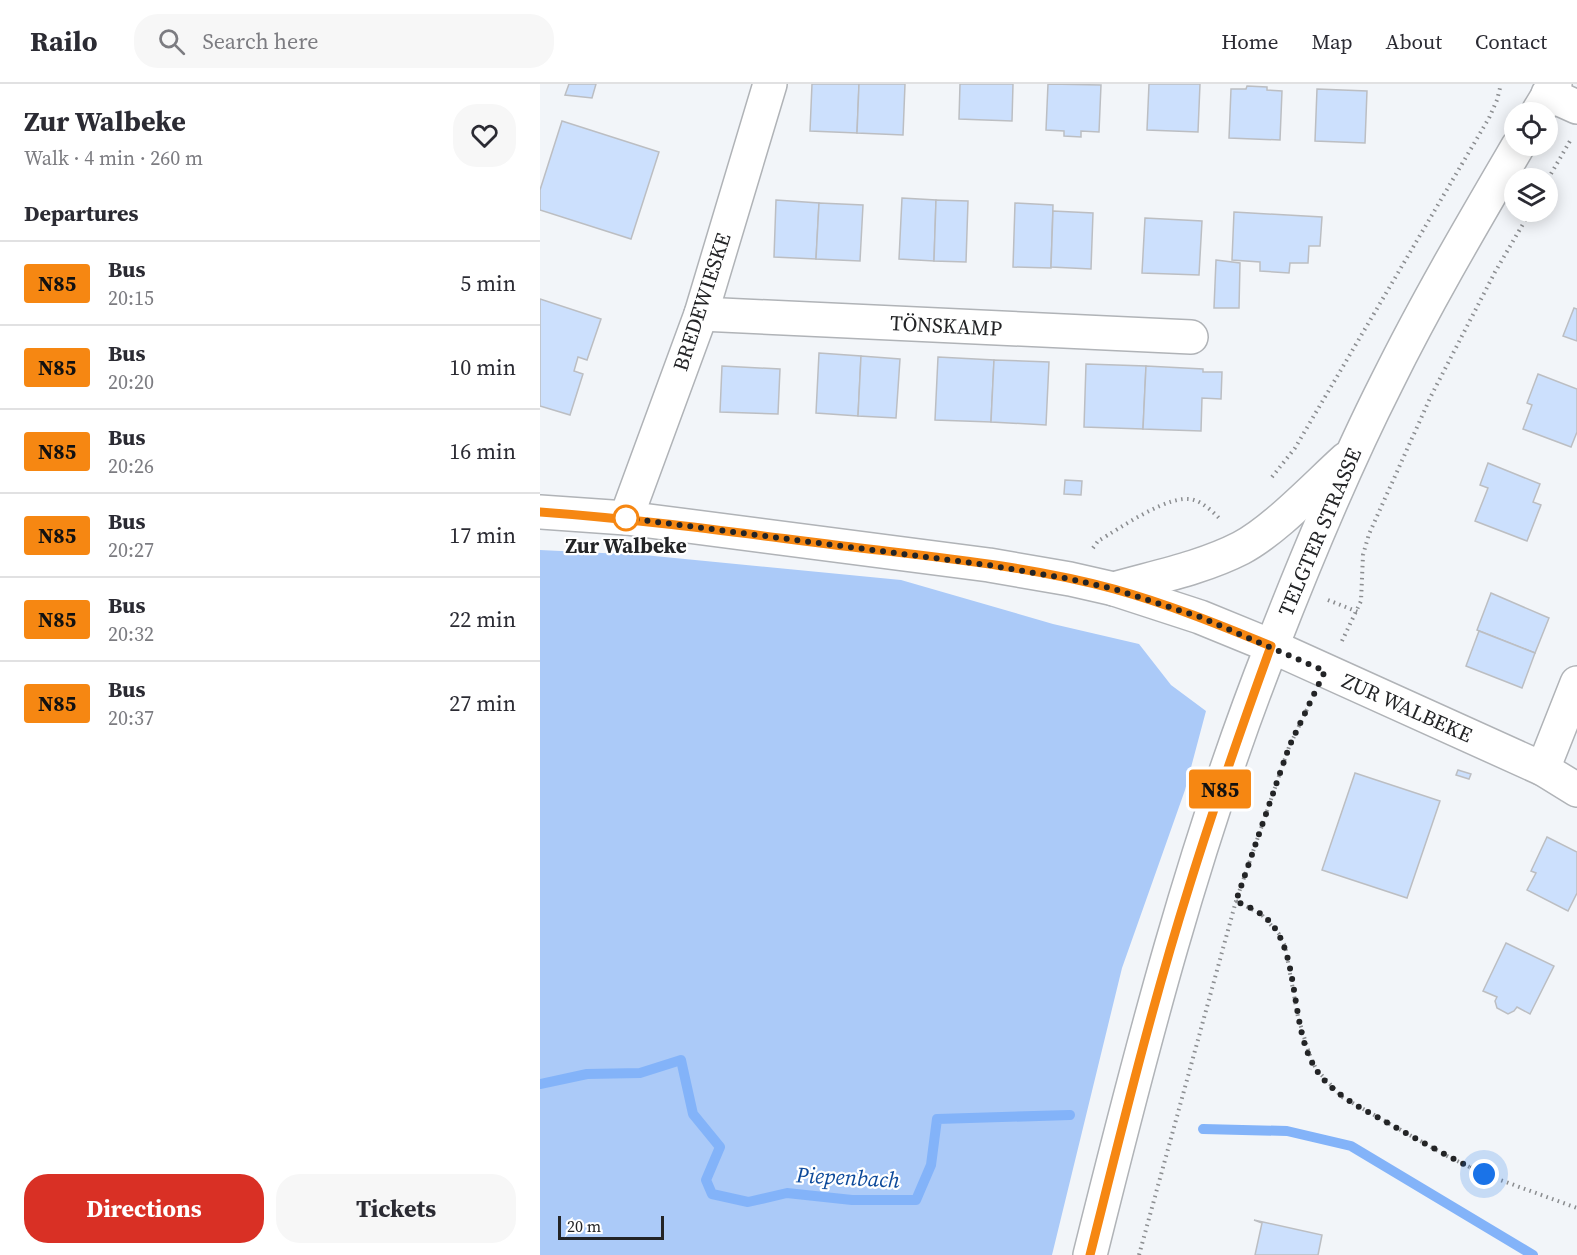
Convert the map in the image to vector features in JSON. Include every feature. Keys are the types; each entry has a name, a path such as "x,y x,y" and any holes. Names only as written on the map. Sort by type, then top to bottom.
{"street":[{"name":"BREDEWIESKE","path":"626,518 701,314 770,84"},
{"name":"TELGTER STRASSE","path":"1090,1255 1127,1107 1188,888 1231,755 1271,646 1353,452 1388,380 1454,255 1512,156"},
{"name":"TÖNSKAMP","path":"701,314 1191,337"},
{"path":"1114,589 1215,559 1242,547 1263,534 1353,452"},
{"name":"ZUR WALBEKE","path":"540,512 626,518 988,565 1114,589 1200,617 1271,646 1544,769 1577,790"},
{"path":"1544,769 1577,683"}],"path":[{"path":"1268,482 1295,448 1489,118 1501,84"},
{"path":"1554,168 1571,139"},
{"path":"1138,1255 1236,901 1289,747 1325,671 1358,612 1363,596 1363,555 1369,534 1431,396 1495,272 1524,222"},
{"path":"1070,579 1098,541 1169,502 1192,499 1201,503 1226,524"},
{"path":"1236,901 1261,914 1279,934 1285,946 1298,1017 1309,1053 1316,1069 1342,1097 1484,1174 1577,1208"}],"shaded area":[{"path":"540,550 644,555 901,580 1053,624 1139,644 1171,685 1206,711 1185,790 1122,968 1052,1255 540,1255"}],"building":[{"path":"569,84 596,84 592,98 565,95"},
{"path":"812,84 859,84 857,133 810,131"},
{"path":"859,84 905,84 903,135 857,133"},
{"path":"960,84 1013,84 1012,121 959,119"},
{"path":"1048,84 1101,85 1099,132 1081,131 1081,137 1064,136 1064,131 1046,130"},
{"path":"1149,84 1200,84 1198,132 1147,130"},
{"path":"1247,86 1267,87 1267,90 1282,91 1280,140 1229,138 1231,89 1246,89"},
{"path":"1317,89 1367,91 1365,143 1315,141"},
{"path":"562,121 659,152 631,239 540,210 540,190"},
{"path":"902,198 936,200 934,261 899,259"},
{"path":"776,200 819,203 816,259 774,257"},
{"path":"936,200 968,201 966,262 934,261"},
{"path":"819,203 863,205 860,261 816,259"},
{"path":"1015,203 1053,205 1051,268 1013,267"},
{"path":"1053,211 1093,213 1091,269 1051,267"},
{"path":"1234,212 1322,217 1320,246 1309,246 1308,263 1290,263 1289,273 1260,271 1260,262 1232,260"},
{"path":"1145,218 1202,221 1199,275 1142,273"},
{"path":"1216,260 1240,263 1239,308 1214,308"},
{"path":"540,299 601,319 587,360 578,357 574,371 583,374 570,415 540,406"},
{"path":"1574,308 1577,309 1577,341 1563,336"},
{"path":"819,353 861,356 858,416 816,413"},
{"path":"861,356 900,359 896,418 858,416"},
{"path":"938,357 994,360 991,422 935,420"},
{"path":"994,360 1049,362 1046,425 991,422"},
{"path":"1086,364 1146,366 1143,429 1084,427"},
{"path":"722,366 780,369 778,414 720,412"},
{"path":"1146,366 1222,372 1221,399 1202,398 1201,431 1143,429"},
{"path":"1538,374 1577,389 1577,432 1571,447 1523,429 1532,405 1527,403"},
{"path":"1488,463 1540,484 1533,502 1541,505 1527,541 1475,521 1488,488 1480,485"},
{"path":"1065,480 1082,481 1081,495 1064,494"},
{"path":"1491,593 1549,618 1535,653 1477,630"},
{"path":"1479,631 1535,653 1522,688 1466,666"},
{"path":"1458,770 1471,774 1469,779 1456,775"},
{"path":"1355,773 1440,801 1407,898 1322,870"},
{"path":"1547,837 1577,852 1577,893 1568,911 1527,890 1536,873 1531,871"},
{"path":"1506,943 1554,966 1530,1014 1517,1007 1508,1014 1497,1008 1495,1001 1497,997 1483,991"},
{"path":"1254,1220 1322,1235 1318,1255 1255,1255 1262,1223"}],"waterway":[{"name":"Piepenbach","path":"540,1084 587,1074 640,1073 681,1060 693,1114 720,1147 706,1180 712,1194 748,1202 787,1193 852,1200 916,1200 931,1165 937,1119 1070,1115"},
{"name":"Piepenbach","path":"1203,1129 1287,1131 1351,1146 1533,1255"}],"bus line":[{"name":"N85","path":"540,512 626,518 988,565 1070,579 1114,589 1200,617 1271,646 1231,755 1188,888 1127,1107 1090,1255"}],"place":[{"name":"Zur Walbeke","path":"626,518"}],"route":[{"path":"626,518 988,565 1070,579 1114,589 1200,617 1325,671 1289,747 1236,901 1261,914 1273,924 1285,946 1302,1034 1316,1069 1327,1083 1342,1097 1434,1149 1484,1174"}]}
